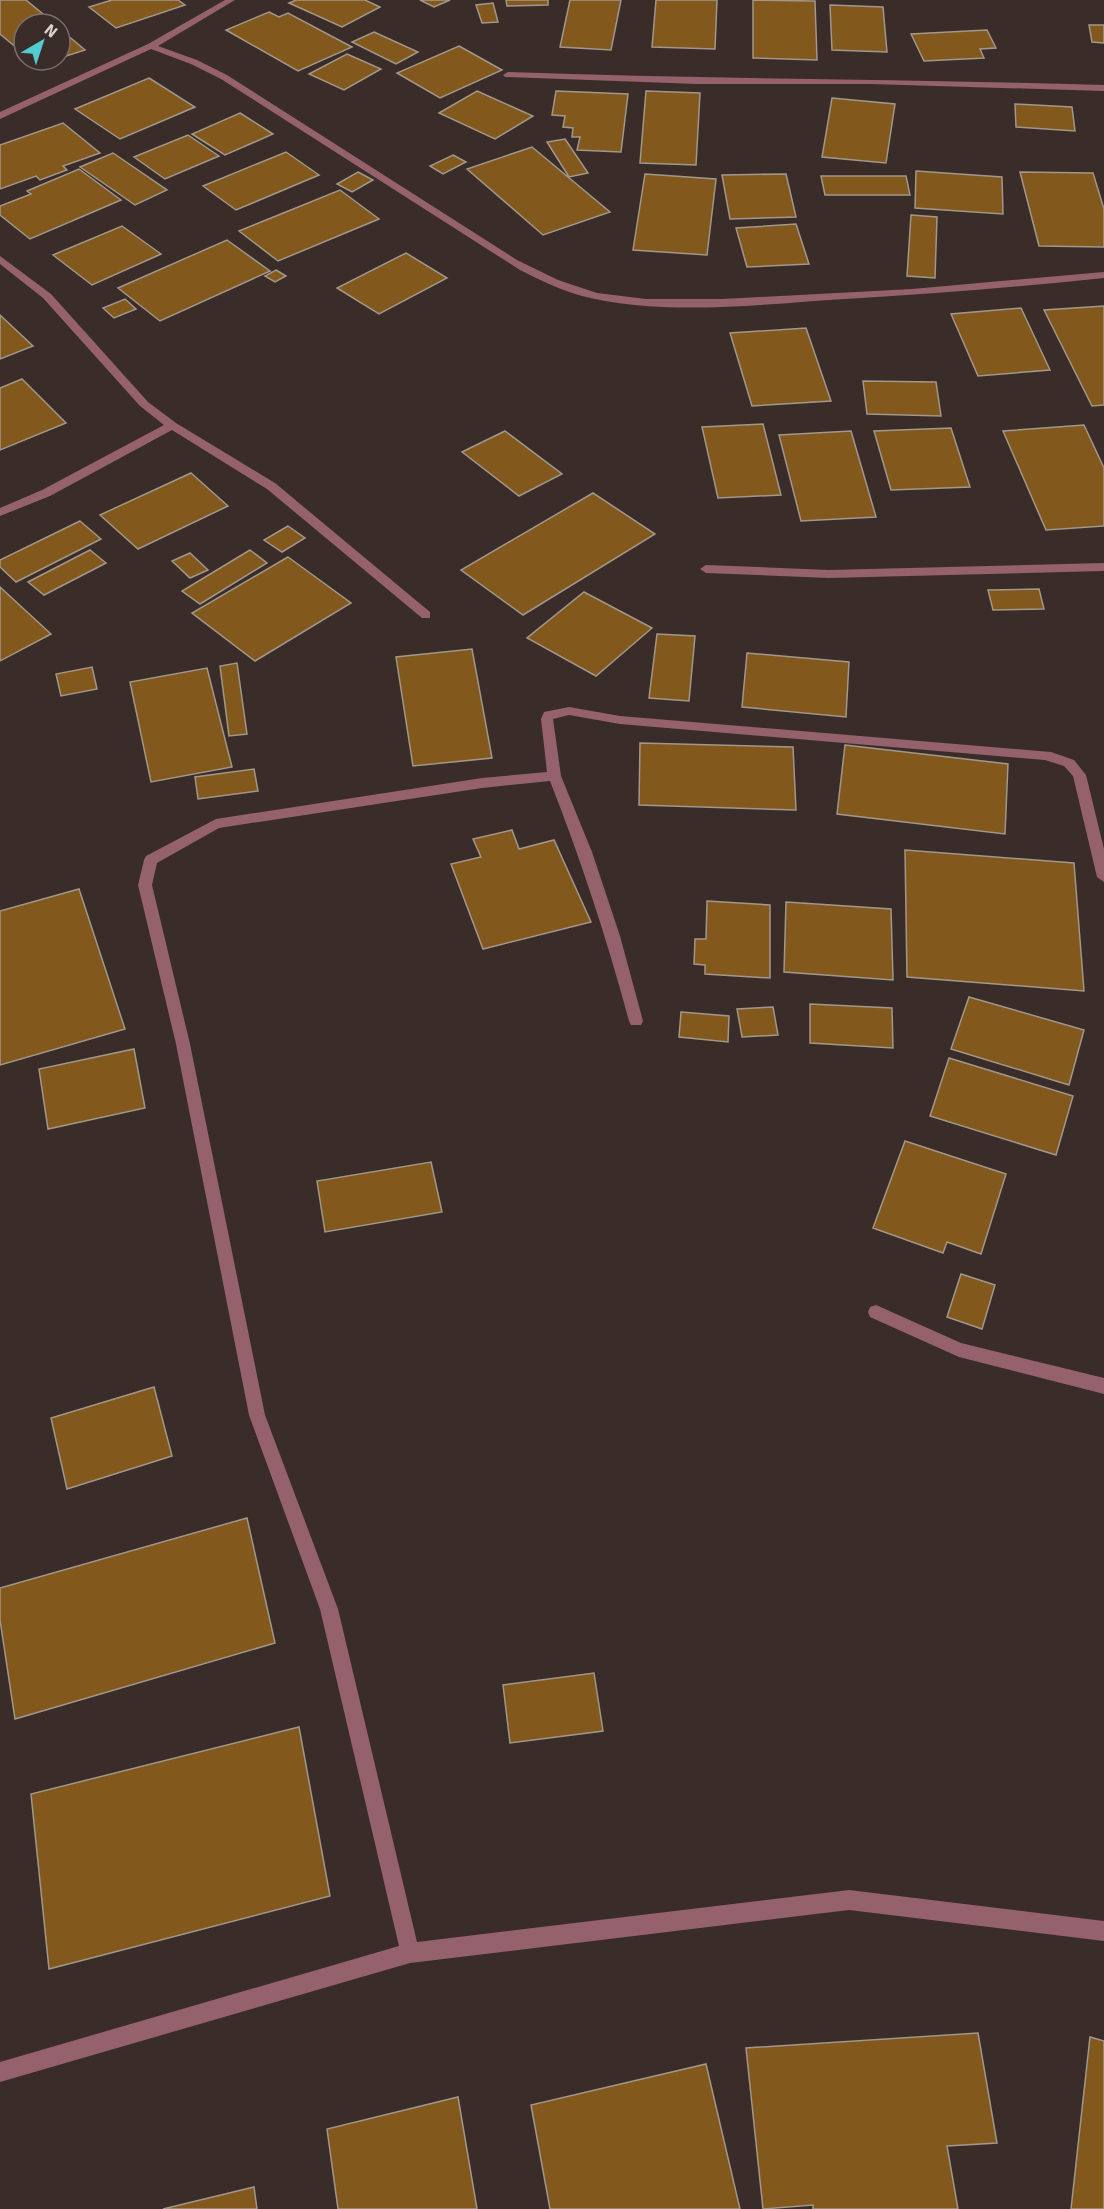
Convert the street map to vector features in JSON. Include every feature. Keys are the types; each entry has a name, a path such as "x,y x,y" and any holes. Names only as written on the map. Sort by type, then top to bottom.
{"street":[{"path":"0,116 150,46 231,0"},
{"path":"150,46 194,62 224,77 513,262 550,282 597,296 638,301 721,302 990,288 1104,275"},
{"path":"508,75 697,81 871,81 1104,88"},
{"path":"0,259 47,296 144,404 172,425 271,486 426,615"},
{"path":"0,512 46,493 172,425"},
{"path":"706,569 829,574 1104,567"},
{"path":"636,1021 613,936 585,852 554,776 547,719 549,715 559,711 620,720 1046,755 1069,763 1079,775 1104,877"},
{"path":"410,1953 330,1609 257,1415 190,1077 145,885 151,860 216,824 364,800 554,776"},
{"path":"876,1312 959,1350 1104,1386"},
{"path":"0,2072 410,1953 849,1900 1104,1931"}],"building":[{"path":"0,0 26,0 40,12 12,12 12,44 0,34"},
{"path":"112,0 178,0 185,5 116,28 89,7"},
{"path":"296,0 365,0 380,7 342,27 289,3"},
{"path":"420,0 450,0 434,7"},
{"path":"506,0 548,0 548,5 507,6"},
{"path":"570,0 621,0 611,50 560,47"},
{"path":"656,0 717,0 715,49 652,47"},
{"path":"753,0 815,1 817,60 753,58"},
{"path":"493,3 498,22 482,23 476,5"},
{"path":"830,5 883,7 887,52 832,50"},
{"path":"269,12 279,17 288,13 352,47 298,71 226,30"},
{"path":"1089,25 1104,25 1104,43 1092,42"},
{"path":"987,30 996,48 980,49 984,58 924,61 911,34"},
{"path":"374,32 418,52 396,64 352,42"},
{"path":"72,39 85,50 72,54"},
{"path":"459,46 502,70 440,98 397,73"},
{"path":"347,54 381,69 344,90 309,74"},
{"path":"149,78 195,107 120,139 75,109"},
{"path":"477,91 533,116 495,139 439,113"},
{"path":"556,91 628,94 621,152 577,150 580,137 572,137 573,128 563,127 565,116 552,115"},
{"path":"646,91 700,93 696,165 640,163"},
{"path":"832,98 895,104 886,163 822,157"},
{"path":"1015,104 1072,107 1075,131 1016,127"},
{"path":"240,113 273,134 225,155 192,134"},
{"path":"63,123 100,153 63,166 67,170 40,180 36,176 0,189 0,145"},
{"path":"188,135 219,156 165,179 134,157"},
{"path":"565,139 588,173 569,177 547,142"},
{"path":"532,147 610,212 543,235 467,169"},
{"path":"286,152 319,175 236,210 203,186"},
{"path":"113,153 167,190 135,205 80,167"},
{"path":"453,155 466,162 443,174 430,166"},
{"path":"79,169 121,200 30,239 0,215 0,206 31,194 27,191"},
{"path":"916,171 1002,177 1003,214 915,208"},
{"path":"358,172 373,180 352,192 337,184"},
{"path":"1020,172 1093,173 1104,209 1104,247 1039,246"},
{"path":"645,174 716,179 707,255 633,250"},
{"path":"786,174 796,217 730,219 722,175"},
{"path":"821,176 906,176 910,195 825,195"},
{"path":"340,190 379,219 278,261 239,231"},
{"path":"911,215 937,217 935,278 907,276"},
{"path":"796,224 809,264 747,267 736,228"},
{"path":"122,226 161,254 92,285 53,255"},
{"path":"227,240 270,271 160,321 118,288"},
{"path":"406,253 447,278 379,314 337,288"},
{"path":"276,270 286,276 275,282 265,276"},
{"path":"125,299 136,309 114,318 103,308"},
{"path":"1104,306 1104,405 1092,406 1044,310"},
{"path":"1021,308 1050,370 978,376 951,314"},
{"path":"0,315 33,346 0,359"},
{"path":"806,328 831,401 752,406 730,333"},
{"path":"22,379 66,423 0,450 0,388"},
{"path":"863,381 936,382 941,416 867,414"},
{"path":"763,424 781,495 718,498 702,427"},
{"path":"1084,425 1104,468 1104,526 1046,530 1003,431"},
{"path":"951,428 970,487 891,490 874,431"},
{"path":"505,431 562,474 519,496 462,452"},
{"path":"851,431 876,517 801,521 779,435"},
{"path":"191,473 228,506 138,549 100,515"},
{"path":"593,493 655,534 523,615 461,570"},
{"path":"80,521 101,539 16,582 0,567 0,560"},
{"path":"288,526 305,538 282,552 264,540"},
{"path":"90,550 106,563 44,595 28,582"},
{"path":"250,550 267,563 200,604 182,591"},
{"path":"190,553 208,570 190,578 172,561"},
{"path":"288,557 351,603 255,661 192,613"},
{"path":"0,587 51,634 0,661"},
{"path":"1039,589 1044,609 993,610 988,590"},
{"path":"584,592 652,628 596,676 527,638"},
{"path":"657,634 695,636 689,701 649,698"},
{"path":"472,649 492,758 413,766 396,657"},
{"path":"747,653 849,662 846,717 742,707"},
{"path":"237,663 247,734 229,736 220,666"},
{"path":"92,667 97,689 61,696 56,674"},
{"path":"207,668 232,767 151,782 130,682"},
{"path":"640,743 793,747 796,810 639,805"},
{"path":"845,745 1008,764 1005,834 837,814"},
{"path":"254,769 258,791 198,799 195,777"},
{"path":"512,830 519,849 554,840 591,922 483,949 451,864 481,857 473,839"},
{"path":"905,850 1074,863 1084,991 907,977"},
{"path":"79,889 125,1029 0,1065 0,911"},
{"path":"707,901 770,905 770,978 705,974 705,965 694,964 695,939 706,939"},
{"path":"786,902 891,909 893,980 784,972"},
{"path":"969,997 1084,1030 1069,1085 951,1049"},
{"path":"810,1004 892,1008 893,1048 810,1043"},
{"path":"773,1007 778,1035 742,1037 737,1009"},
{"path":"681,1012 729,1016 728,1042 679,1037"},
{"path":"134,1049 145,1108 48,1129 39,1069"},
{"path":"949,1058 1073,1096 1056,1155 930,1116"},
{"path":"905,1141 1006,1174 981,1254 947,1242 943,1253 873,1228"},
{"path":"431,1162 442,1212 325,1232 317,1181"},
{"path":"961,1274 995,1285 982,1329 947,1317"},
{"path":"154,1387 172,1456 67,1489 51,1418"},
{"path":"247,1518 275,1643 15,1719 0,1620 0,1588"},
{"path":"594,1673 603,1731 510,1743 503,1685"},
{"path":"299,1727 330,1896 49,1969 31,1794"},
{"path":"978,2033 997,2143 947,2146 958,2209 813,2209 813,2205 763,2209 746,2048"},
{"path":"1090,2037 1104,2041 1104,2209 1071,2209"},
{"path":"706,2064 740,2209 550,2209 531,2105"},
{"path":"458,2097 477,2209 338,2209 327,2129"},
{"path":"254,2187 257,2209 163,2209"}]}
